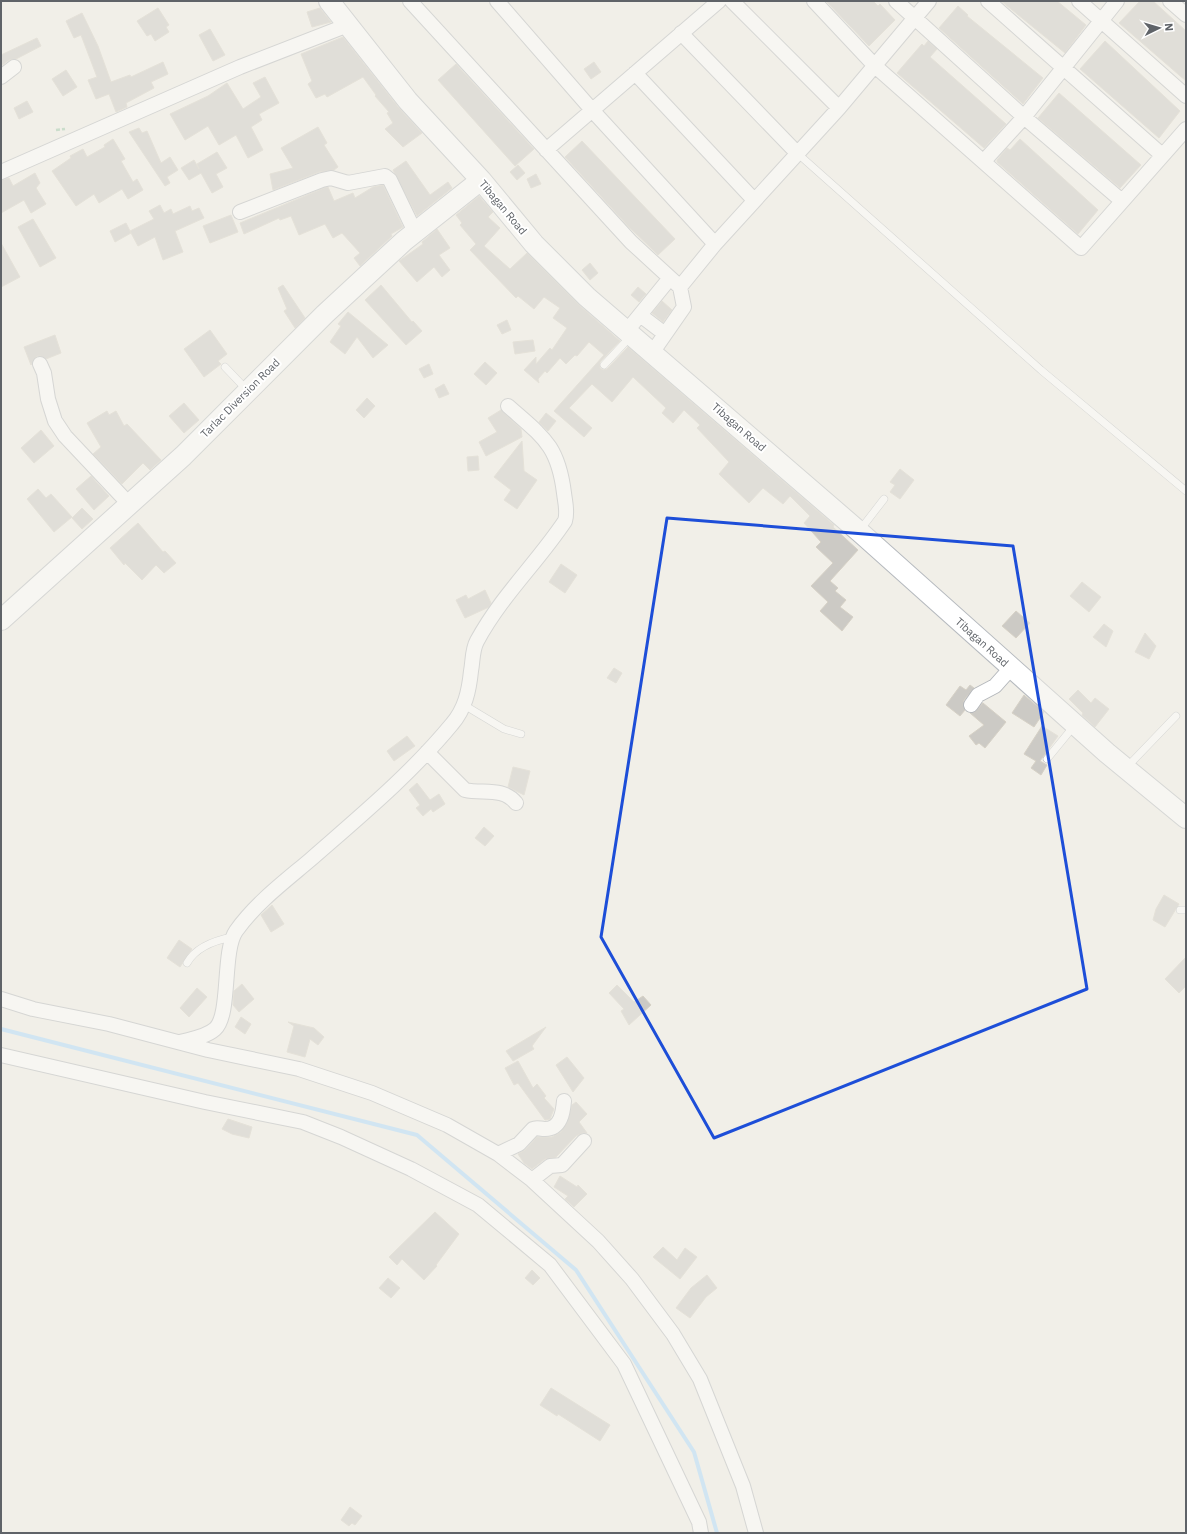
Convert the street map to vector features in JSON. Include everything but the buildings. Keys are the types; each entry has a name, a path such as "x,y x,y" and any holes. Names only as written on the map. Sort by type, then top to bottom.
{"main road":[{"name":"Tibagan Road","path":"329,1 408,101 481,180 534,244 587,297 859,531 1126,769 1186,818"},
{"name":"Tarlac Diversion Road","path":"1,620 183,456 247,390 325,314 415,232 481,180"}],"street":[{"path":"410,1 631,242 675,282 684,307 652,353"},
{"path":"496,1 592,110 714,244"},
{"path":"546,150 719,1"},
{"path":"732,1 839,108"},
{"path":"814,1 875,66 1081,248 1186,129"},
{"path":"896,1 1024,117 1122,201"},
{"path":"629,334 640,315 714,244 839,108 913,18 929,1"},
{"path":"988,1 1162,155"},
{"path":"1080,1 1186,96"},
{"path":"984,161 1024,117 1064,68 1100,20 1117,1"},
{"path":"1170,1 1186,15"},
{"path":"1,172 240,67 348,25"},
{"path":"681,33 797,153"},
{"path":"1,78 14,67"},
{"path":"635,73 754,200"},
{"path":"240,212 322,180 331,178 348,183 385,176 390,180 415,232"},
{"path":"640,315 665,334"},
{"path":"40,364 44,373 48,399 56,421 65,436 130,505"},
{"path":"180,1042 202,1036 213,1031 218,1026 225,995 228,958 233,937 235,932 257,906 362,814 427,752 453,723 464,705 476,643 497,607 560,529 567,517 559,462 547,442 508,406"},
{"path":"971,705 978,695 995,686 1011,668"},
{"path":"427,752 465,790 501,792 512,797 516,802"},
{"path":"1,999 33,1009 109,1024 299,1069 372,1093 447,1125 498,1154 532,1180 598,1240 632,1279 673,1334 700,1379 743,1486 756,1533"},
{"path":"1,1055 205,1102 303,1122 341,1137 411,1169 478,1206 550,1265 624,1364 699,1522 701,1533"},
{"path":"498,1154 519,1144 533,1129 555,1126 563,1115 564,1101"},
{"path":"532,1180 550,1166 562,1165 584,1141"}],"lane":[{"path":"797,153 1041,370 1186,491"},
{"path":"604,365 629,334"},
{"path":"225,367 247,390"},
{"path":"859,531 884,499"},
{"path":"464,705 504,729 521,734"},
{"path":"1126,769 1176,716"},
{"path":"1047,759 1076,724"},
{"path":"187,963 199,950 215,942 233,937"}],"highlighted area":[{"path":"667,518 1013,546 1087,989 714,1138 601,937"}],"waterway":[{"path":"1,1029 417,1135 576,1270 694,1452 717,1533"}]}
